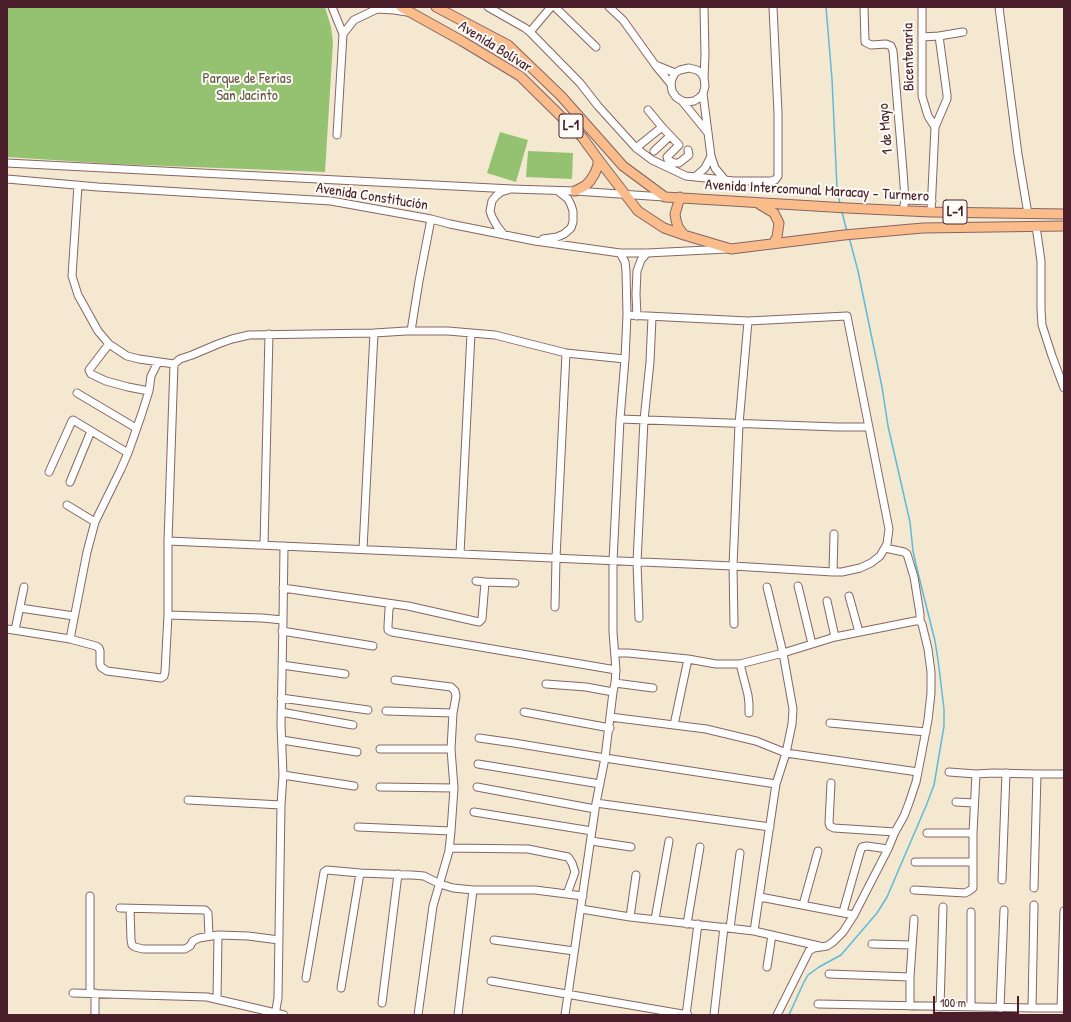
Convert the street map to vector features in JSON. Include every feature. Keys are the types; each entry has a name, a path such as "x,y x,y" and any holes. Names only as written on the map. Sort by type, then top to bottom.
{"main road":[{"name":"Avenida Bolívar","path":"401,7 520,76 582,137 638,211 664,228 731,249"},
{"name":"Avenida Bolívar","path":"436,7 508,45 561,96 623,166 665,197"},
{"path":"576,191 590,181 598,165 598,159"},
{"name":"Avenida Intercomunal Maracay - Turmero","path":"665,197 903,211 1064,214"},
{"path":"680,197 675,214 678,227 684,235"},
{"path":"758,203 774,213 778,223 777,237 773,244"},
{"name":"Avenida Intercomunal Maracay - Turmero","path":"731,249 846,235 923,228 1064,226"}],"street":[{"path":"332,7 343,34 337,135"},
{"path":"488,7 530,32 580,83 598,106 636,148 652,160 686,176 734,181 771,181 778,176 778,113 773,7"},
{"path":"530,32 551,7"},
{"path":"554,7 596,47"},
{"path":"609,7 623,20 671,84"},
{"path":"682,101 694,101 699,98 703,94 706,86 704,78 704,7"},
{"name":"1 de Mayo","path":"864,7 865,42 871,45 886,44 891,46 893,51 905,200 903,211"},
{"name":"Bicentenaria","path":"922,7 922,96 928,116 935,127"},
{"path":"999,7 1018,154 1028,214"},
{"path":"343,34 354,20 377,9 412,13"},
{"path":"922,37 963,32"},
{"path":"931,212 935,127 947,99 939,36"},
{"path":"697,70 705,55"},
{"path":"656,66 675,74"},
{"path":"704,78 697,70 688,68 680,70 675,74 672,78 671,84 672,91 676,97 682,101 708,133"},
{"path":"703,94 711,156 714,168 725,180"},
{"path":"648,110 679,145 667,157 668,160 674,163 679,163 689,155 688,150"},
{"path":"636,148 662,127"},
{"path":"654,150 670,136"},
{"path":"696,176 704,168 711,156"},
{"name":"Avenida Constitución","path":"7,163 576,191 665,197"},
{"name":"Avenida Constitución","path":"7,179 331,201 431,219 535,241 620,253 647,254 731,249"},
{"path":"78,185 72,276 78,295 98,331 109,344 127,356 174,364 180,359 192,356 232,339 250,335 448,331 495,336 566,353 625,359"},
{"path":"504,235 494,222 490,211 492,201 496,196 501,192 512,189"},
{"path":"535,241 557,237 564,234 571,228 573,216 571,205 568,199 558,191"},
{"path":"905,200 932,201"},
{"path":"411,331 431,219"},
{"path":"1036,226 1041,261 1042,324 1052,356 1061,373 1064,388"},
{"path":"565,1015 595,806 610,728 616,670 613,632 614,561 620,419 627,312 625,262 620,253"},
{"path":"637,316 637,271 641,260 647,254"},
{"path":"627,312 637,307"},
{"path":"168,541 733,566 833,572 842,572 866,566 880,556 888,539 889,529 847,316 748,321 637,316 627,312"},
{"path":"639,618 637,562 644,420 650,362 652,317"},
{"path":"734,624 733,566 739,424 748,321"},
{"path":"363,549 374,333"},
{"path":"460,554 471,333"},
{"path":"264,545 269,334"},
{"path":"109,344 89,370 91,374 106,381 149,391"},
{"path":"555,607 566,353"},
{"path":"70,639 87,552 95,522 128,453 149,391 152,376 158,362"},
{"path":"24,587 20,608 11,629 70,639 96,646 100,651 101,667 107,671 161,678 164,676 168,615 168,541 174,364"},
{"path":"76,393 136,428"},
{"path":"620,419 830,427 869,427"},
{"path":"49,472 72,420 128,453"},
{"path":"70,482 91,431"},
{"path":"67,505 95,522"},
{"path":"833,572 834,534"},
{"path":"276,1014 278,998 282,775 281,698 284,546"},
{"path":"777,1015 809,951 833,942 843,932 854,915 888,849 909,803 916,782 926,732 931,693 931,672 928,649 923,627 920,621 914,577 907,554 885,548"},
{"path":"476,581 515,583"},
{"path":"283,588 408,606 479,622 482,619 485,582"},
{"path":"798,586 812,644"},
{"path":"754,931 776,784 786,753 792,724 793,709 783,653 767,587"},
{"path":"849,596 859,632"},
{"path":"827,601 835,637"},
{"path":"391,604 389,610 388,630 392,632 616,670"},
{"path":"20,608 74,616"},
{"path":"168,615 283,620"},
{"path":"615,653 688,658 716,664 740,664 835,637 920,621"},
{"path":"282,631 373,646"},
{"path":"674,725 688,658"},
{"path":"740,664 748,695 749,713"},
{"path":"282,665 345,674"},
{"path":"395,680 450,687 455,691 456,696 453,712 451,749 454,788 450,848 433,906 418,1015"},
{"path":"615,683 653,688"},
{"path":"546,684 586,687 613,692"},
{"path":"281,698 368,710"},
{"path":"386,711 453,712"},
{"path":"281,712 353,725"},
{"path":"524,712 610,728"},
{"path":"610,717 706,729 756,741 786,753 918,772"},
{"path":"830,722 926,732"},
{"path":"479,738 776,784"},
{"path":"282,740 358,752"},
{"path":"380,749 451,749"},
{"path":"478,764 600,784"},
{"path":"949,772 976,774 1064,774"},
{"path":"1002,880 1006,773"},
{"path":"914,890 965,893 972,888 976,774"},
{"path":"1034,888 1037,774"},
{"path":"282,775 354,786"},
{"path":"831,783 829,823 832,827 895,832"},
{"path":"380,787 454,788"},
{"path":"477,787 595,806 770,827"},
{"path":"188,800 281,805"},
{"path":"956,802 974,803"},
{"path":"474,812 592,832"},
{"path":"358,827 451,831"},
{"path":"927,832 973,833"},
{"path":"591,841 631,847"},
{"path":"655,919 669,841"},
{"path":"843,912 862,847 867,846 888,849"},
{"path":"687,924 700,847"},
{"path":"450,848 528,849 568,857 575,872 567,894"},
{"path":"803,905 818,851"},
{"path":"714,1015 740,853"},
{"path":"915,862 972,862"},
{"path":"306,978 324,872 327,870 412,874 424,876 440,884 453,888 473,890 535,890 583,896"},
{"path":"342,988 360,872"},
{"path":"382,1003 398,874"},
{"path":"630,917 636,875"},
{"path":"458,1015 473,890"},
{"path":"90,896 92,993 95,1015"},
{"path":"760,897 854,915"},
{"path":"1032,1008 1034,905"},
{"path":"940,1007 943,907"},
{"path":"120,908 205,910 208,913 209,936"},
{"path":"130,908 132,945 143,949 185,949 190,946 193,941 199,938 218,935 256,936 279,940"},
{"path":"581,908 630,917 754,931 822,947"},
{"path":"1000,1008 1004,910"},
{"path":"818,1004 1062,1008 1064,911"},
{"path":"971,912 971,1007"},
{"path":"910,1006 910,977 914,919"},
{"path":"491,982 687,1015 698,924"},
{"path":"217,999 218,935"},
{"path":"767,967 772,935"},
{"path":"494,940 574,951"},
{"path":"872,944 912,944"},
{"path":"829,974 910,977"},
{"path":"74,993 188,996 217,999 284,1015"}],"green space":[{"name":"Parque de Ferias San Jacinto","path":"7,7 325,7 331,27 333,42 325,172 114,164 7,157"},
{"path":"500,132 528,140 516,182 487,173"},
{"path":"528,151 573,153 572,179 526,177"}],"waterway":[{"path":"826,7 832,79 837,188 840,204"},
{"path":"842,212 847,232"},
{"path":"789,1015 808,975 841,955 877,913 887,897 934,785 944,726 944,709 935,641 913,551 910,522 888,426 882,387 858,271 849,237"}]}
